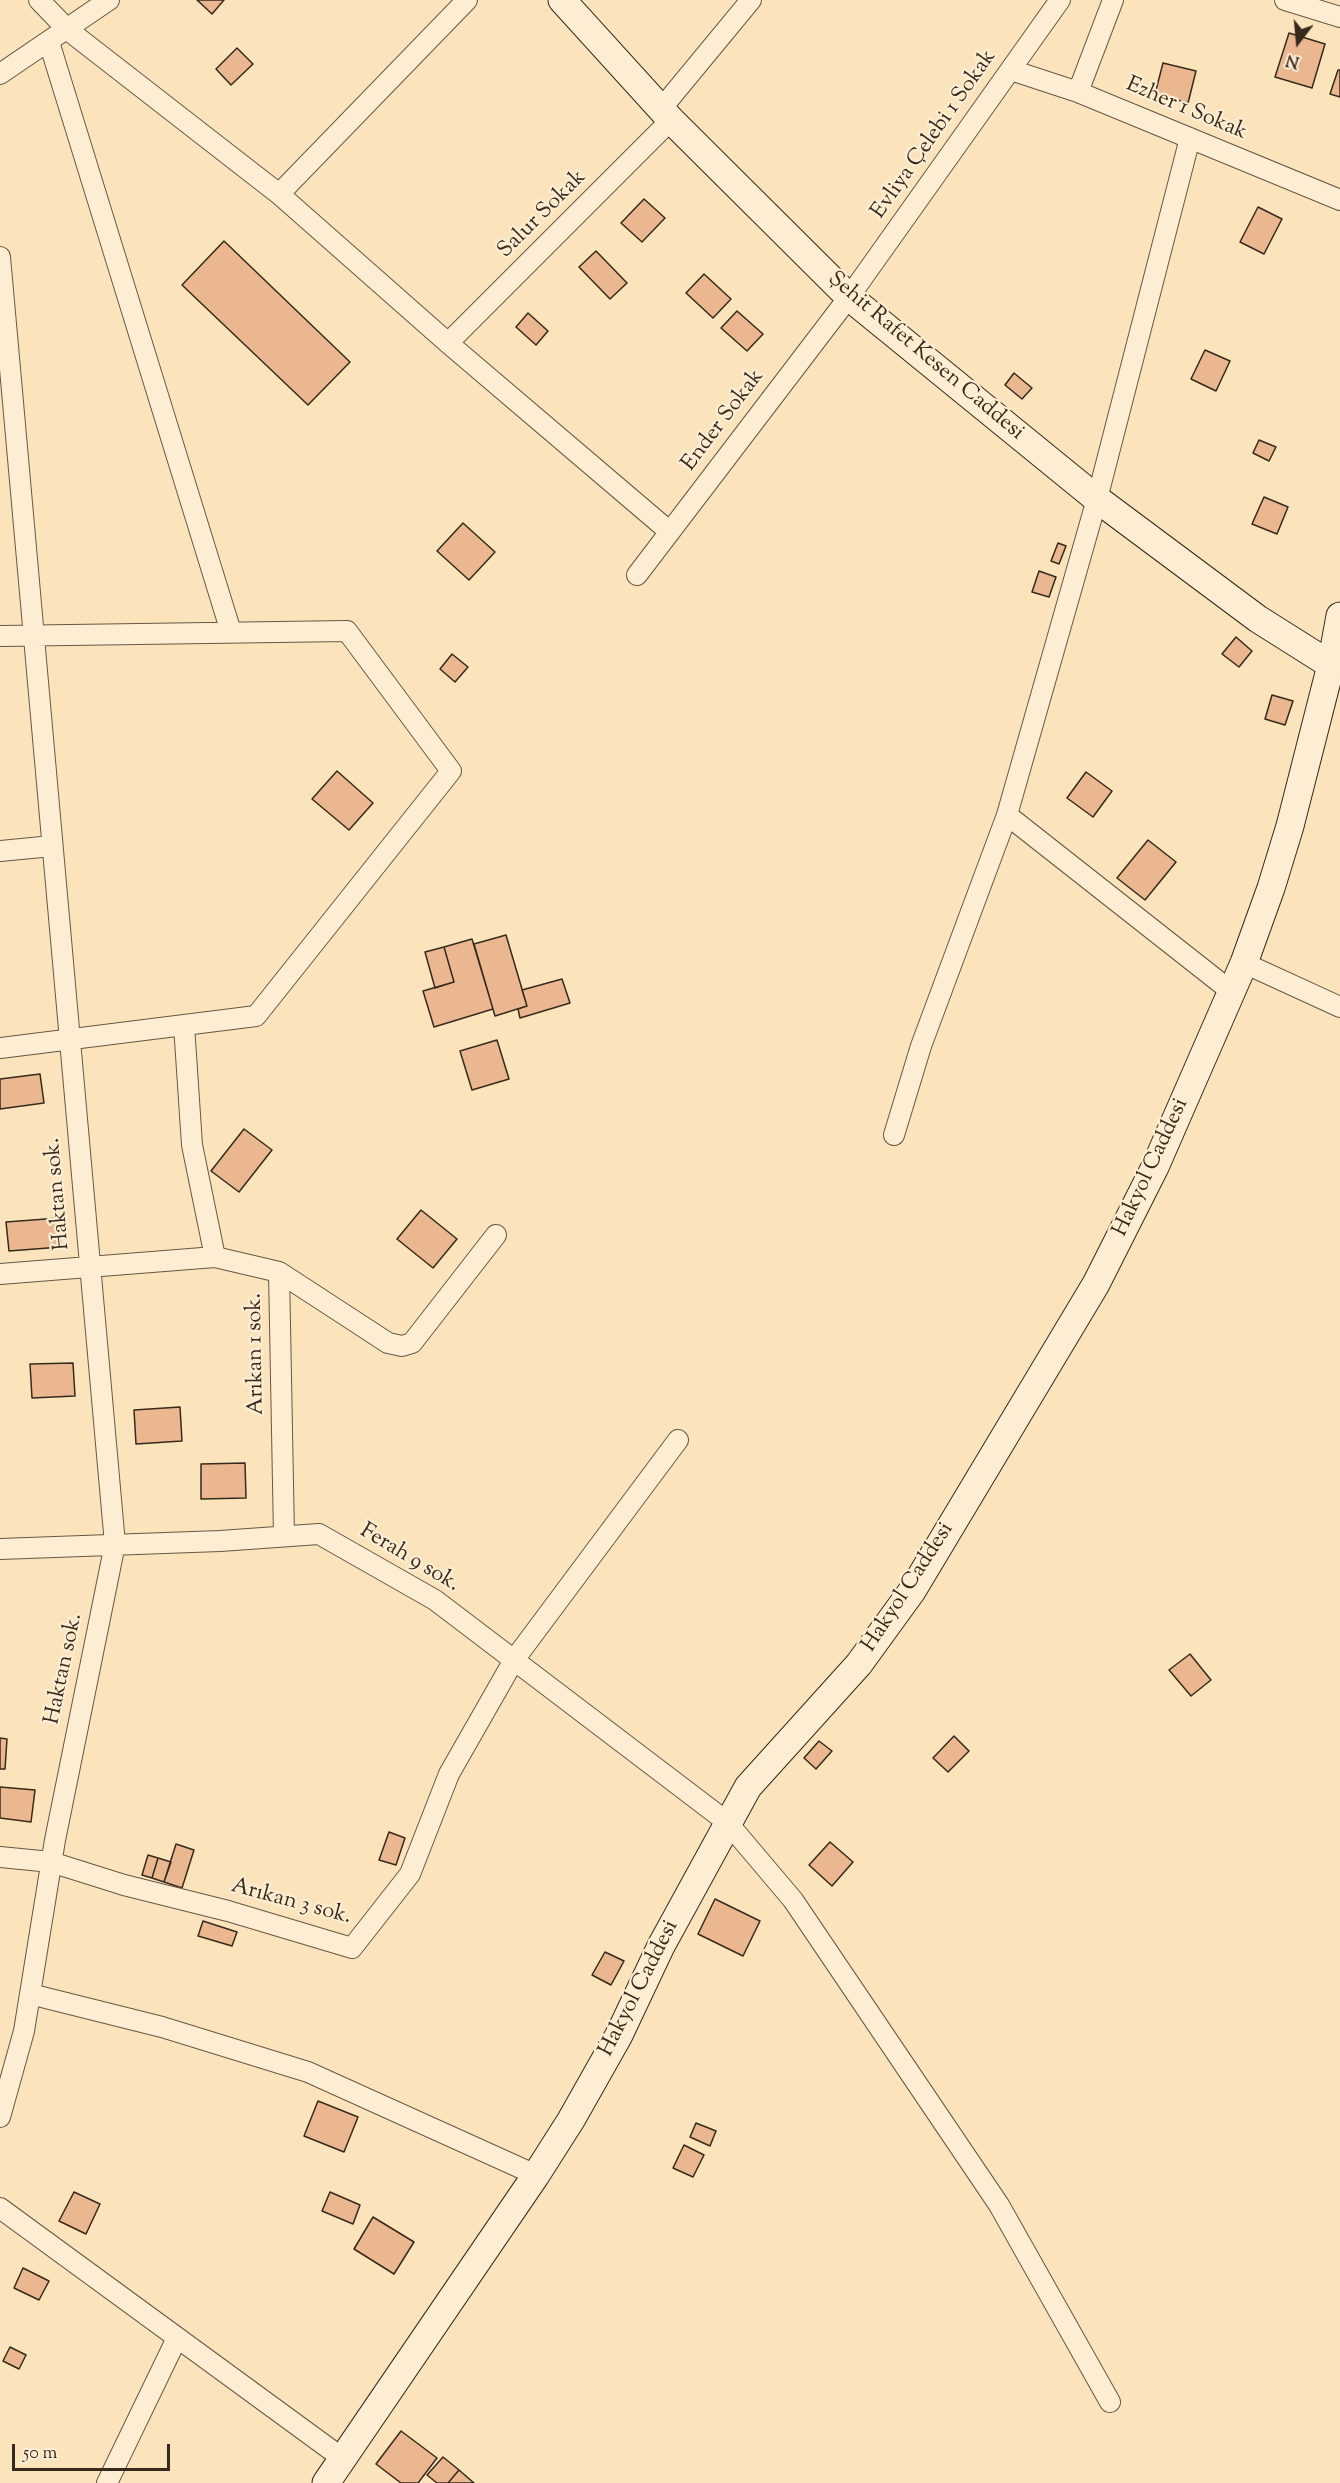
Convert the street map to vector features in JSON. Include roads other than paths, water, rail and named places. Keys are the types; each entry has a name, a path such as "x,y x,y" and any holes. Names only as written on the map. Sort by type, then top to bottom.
{"street":[{"path":"39,0 68,30 279,194 447,343 670,532"},
{"path":"0,74 109,0"},
{"path":"279,194 467,0"},
{"name":"Şehit Rafet Kesen Caddesi","path":"562,0 666,115 748,200 849,297 1097,499 1258,619 1335,667"},
{"name":"Salur Sokak","path":"447,343 666,115 751,0"},
{"name":"Evliya Çelebi 1 Sokak","path":"849,297 1060,0"},
{"path":"1078,92 1113,0"},
{"path":"1285,0 1340,17"},
{"path":"49,42 231,632"},
{"name":"Ezher 1 Sokak","path":"1011,70 1078,92 1340,200"},
{"path":"894,1135 921,1046 1007,815 1097,499 1190,138"},
{"name":"Haktan sok.","path":"0,257 7,418 34,634 115,1544 51,1862 24,2031 0,2117"},
{"name":"Ender Sokak","path":"637,575 849,297"},
{"name":"Hakyol Caddesi","path":"326,2483 536,2175 619,2035 727,1822 748,1786 859,1664 912,1591 1096,1284 1121,1237 1244,963 1290,826 1335,667 1340,616"},
{"path":"0,636 348,631 451,771 256,1016 0,1048"},
{"path":"1007,815 1232,992"},
{"path":"0,850 52,846"},
{"path":"1244,963 1340,1007"},
{"path":"184,1025 192,1145 215,1257"},
{"path":"279,1272 388,1343 402,1346 412,1343 496,1235"},
{"name":"Arıkan 1 sok.","path":"0,1274 90,1265 215,1257 279,1272 284,1536"},
{"path":"514,1660 678,1440"},
{"name":"Ferah 9 sok.","path":"0,1549 320,1534 435,1600 727,1822 793,1900 999,2205 1110,2402"},
{"name":"Arıkan 3 sok.","path":"0,1857 51,1862 124,1886 228,1911 352,1948 410,1874 449,1774 514,1660"},
{"path":"30,1994 162,2027 308,2072 536,2175"},
{"path":"0,2208 342,2458"},
{"path":"107,2483 177,2338"}]}
